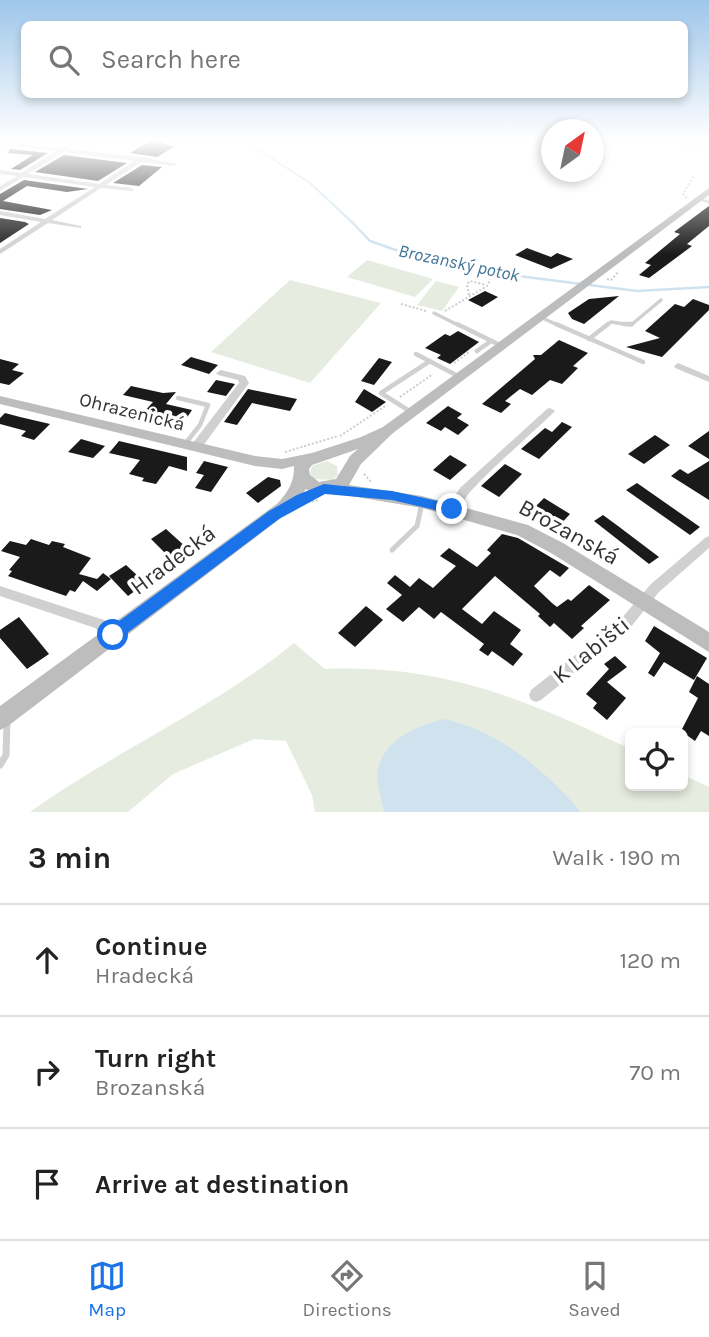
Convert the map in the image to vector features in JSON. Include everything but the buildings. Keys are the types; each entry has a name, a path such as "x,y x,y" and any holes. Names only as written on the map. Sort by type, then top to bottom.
{"main road":[{"path":"349,472 347,464 338,456 317,455 303,464 301,476 312,487 328,492 344,482 349,472 355,460 496,343 540,317 701,201 709,191"},
{"name":"Ohrazenická","path":"2,403 256,461 301,476"},
{"name":"Ohrazenická","path":"256,461 282,464 360,445 388,430"},
{"name":"Brozanská","path":"349,472 363,485 499,522 538,538 709,643"},
{"name":"Hradecká","path":"4,717 274,515 293,498 301,476"},
{"name":"Brozanská","path":"328,492 392,495"},
{"name":"Hradecká","path":"274,515 302,498 328,492"}],"street":[{"path":"0,190 17,179"},
{"path":"59,179 131,190"},
{"path":"0,252 110,179"},
{"path":"0,213 79,226"},
{"path":"678,366 709,379"},
{"path":"190,446 244,383 242,378 221,373"},
{"path":"452,509 464,491 550,411"},
{"name":"K Labišti","path":"536,695 625,624 655,589 709,541"},
{"path":"0,591 99,624 113,635"}],"lane":[{"path":"589,339 611,321 631,325 662,300"},
{"path":"436,314 496,343"},
{"path":"540,317 643,362"},
{"path":"477,351 496,343"},
{"path":"416,354 458,376"},
{"path":"411,411 381,393 430,361"},
{"path":"178,398 208,405 190,446"},
{"path":"392,550 417,526 422,502"},
{"path":"0,765 6,755 4,717"}],"path":[{"path":"693,179 683,194 701,201"},
{"path":"401,304 436,314 487,286 491,278"},
{"path":"469,297 467,284 470,281 487,286"},
{"path":"340,436 442,367 449,367 471,350"},
{"path":"297,509 328,492"}],"shaded area":[{"path":"367,260 433,279 415,297 347,277"},
{"path":"290,280 381,303 310,383 211,352"},
{"path":"436,281 459,287 442,311 417,305"},
{"path":"327,461 337,466 338,475 333,480 314,479 310,474 312,466"},
{"path":"294,643 325,669 368,669 446,679 520,701 625,747 625,791 688,791 688,777 709,787 709,812 315,812 312,795 286,741 254,739 173,774 128,812 30,812 263,667"}],"water":[{"path":"444,719 484,733 520,754 552,781 581,812 384,812 377,774 387,749 404,735"}],"waterway":[{"name":"Brozanský potok","path":"304,179 353,223"},
{"name":"Brozanský potok","path":"353,223 370,241 410,255 526,277 637,291 709,287"}],"route":[{"path":"113,635 274,515 302,498 324,489 392,495 452,509"}]}
